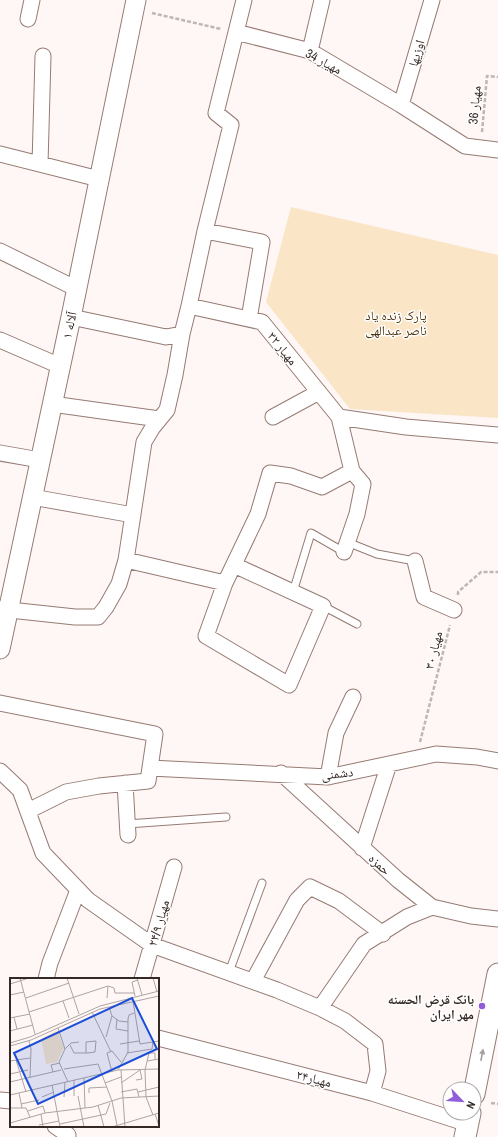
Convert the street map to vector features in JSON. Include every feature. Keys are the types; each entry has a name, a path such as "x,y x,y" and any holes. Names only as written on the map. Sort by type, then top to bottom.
{"main road":[{"path":"477,1081 498,974"}],"street":[{"path":"28,19 32,0"},
{"path":"4,609 75,617 98,617 106,607 119,584 126,560 144,442 159,419 167,410 205,231 231,124 216,113 244,0"},
{"path":"310,51 322,0"},
{"name":"اوزیها","path":"401,105 432,0"},
{"name":"آلاله ۱","path":"0,649 4,609 32,497 71,317 135,4"},
{"name":"مهیار 34","path":"236,32 310,51 401,105 466,146 498,150"},
{"path":"40,164 43,56"},
{"path":"0,154 99,179"},
{"path":"205,231 262,242 249,319"},
{"path":"0,251 77,289"},
{"name":"مهیار ۳۲","path":"189,306 262,322 339,417"},
{"path":"71,317 166,337 182,334"},
{"path":"0,340 60,366"},
{"path":"273,417 319,392"},
{"path":"52,404 159,419"},
{"path":"345,547 356,514 363,484 352,471 339,417 406,427 498,435"},
{"path":"0,453 40,460"},
{"path":"234,565 323,606 289,685 206,636 225,583 258,514 270,473 291,476 322,487 352,471"},
{"path":"32,497 133,515"},
{"path":"126,560 225,583"},
{"path":"415,561 424,597 454,610"},
{"path":"328,776 336,733 353,697"},
{"path":"0,703 155,734 148,781 66,792 28,811"},
{"name":"دشمنی","path":"150,768 328,776 436,754 477,757 498,761"},
{"path":"362,848 389,764"},
{"path":"0,771 20,790 43,853 88,900 152,945 253,981 320,1008 345,1021 375,1044 378,1071 372,1093"},
{"name":"حمزه","path":"280,773 398,880 432,907 471,916 498,919"},
{"path":"125,783 128,830"},
{"name":"مهیار ۲۴/۹","path":"142,978 174,867"},
{"path":"253,981 297,900 310,887 339,901 383,934"},
{"path":"46,978 50,963 78,890"},
{"path":"320,1008 364,944 383,934 407,917 432,907"},
{"name":"مهیار۲۴","path":"159,1038 372,1093 468,1125"},
{"path":"57,1127 69,1133"}],"lane":[{"path":"292,592 311,533 345,547 415,561"},
{"path":"323,606 356,624"},
{"path":"128,830 226,817"},
{"path":"229,972 262,883"}],"path":[{"path":"135,4 236,32"},
{"name":"مهیار 36","path":"481,148 487,76 498,77"},
{"name":"مهیار ۳۰","path":"416,758 458,592 481,572 498,572"}],"green space":[{"name":"پارک زنده یاد ناصر عبدالهی","path":"291,207 498,255 498,418 350,409 266,302"}],"place":[{"name":"بانک قرض الحسنه مهر ایران","path":"482,1006"}]}
